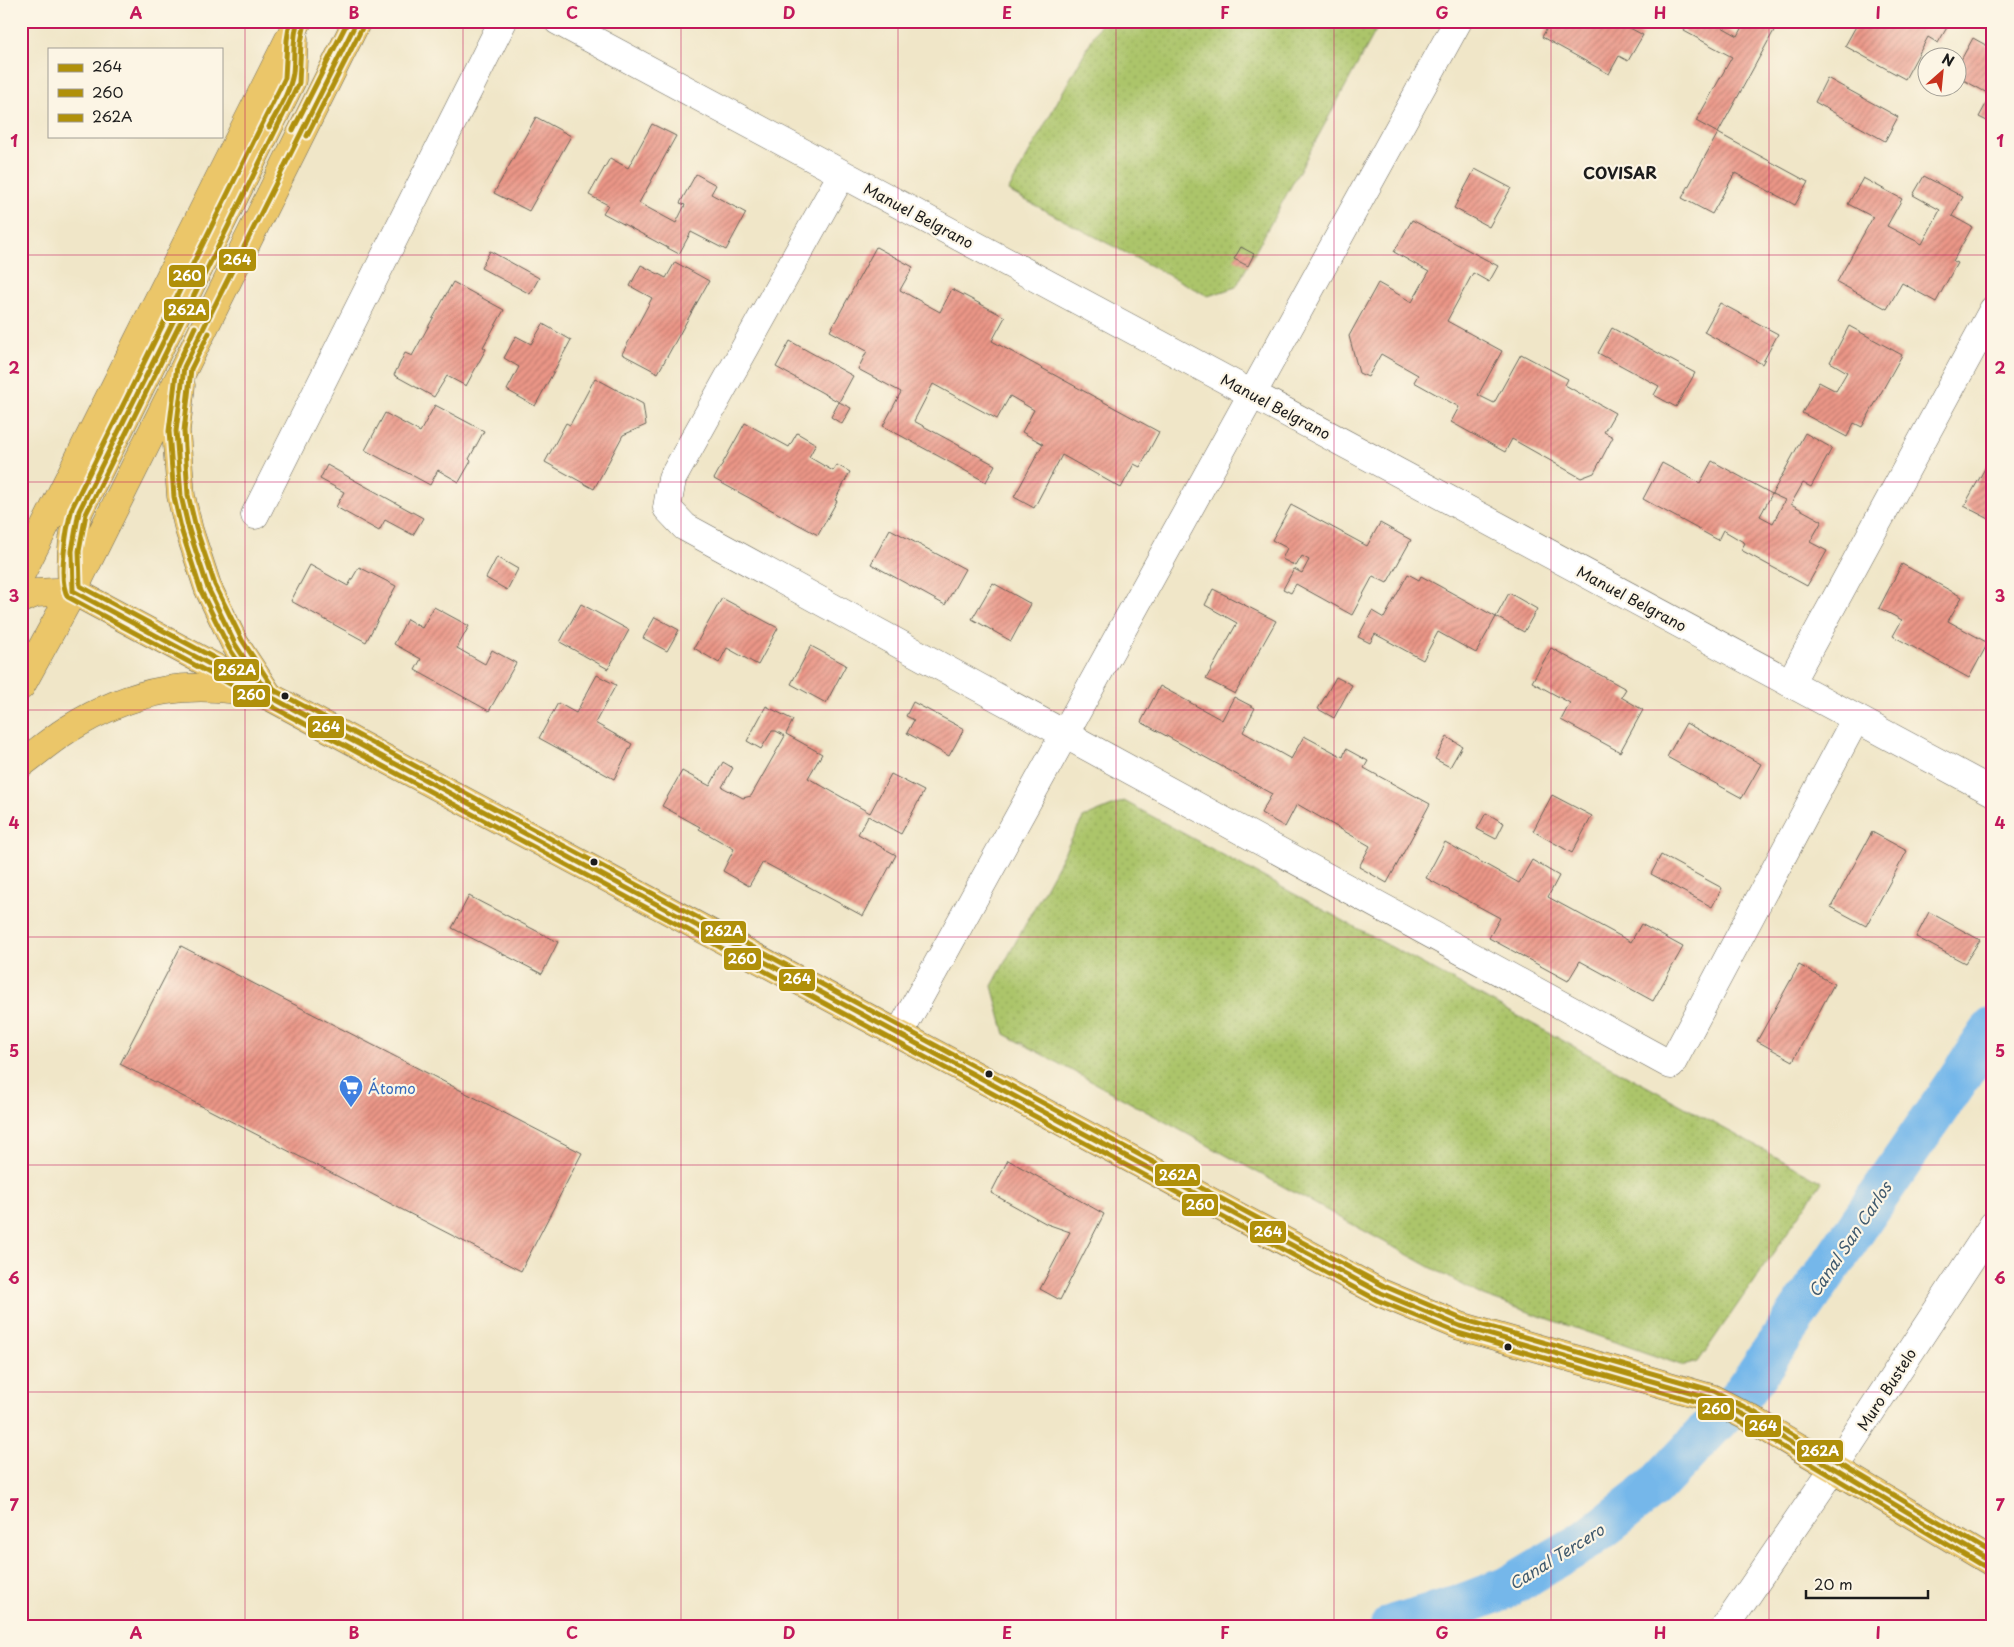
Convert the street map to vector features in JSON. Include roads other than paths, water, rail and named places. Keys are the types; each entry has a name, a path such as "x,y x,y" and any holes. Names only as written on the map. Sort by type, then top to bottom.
{"main road":[{"path":"21,686 73,591 356,21"},
{"path":"73,591 70,560 79,511 292,80 296,25"},
{"path":"21,574 296,25"},
{"path":"184,367 176,431 181,496 189,530 208,588 235,644 268,696"},
{"path":"21,599 44,592 73,591 1382,1293 1460,1326 1711,1398 1748,1417 1993,1564"},
{"path":"21,764 66,730 102,710 137,696 180,687 217,686 268,696"}],"street":[{"path":"255,515 503,21"},
{"name":"Manuel Belgrano","path":"558,21 1993,792"},
{"path":"899,1034 1458,21"},
{"path":"842,174 672,479 667,508 685,527 1671,1065 1856,718"},
{"path":"1790,683 1993,310"},
{"name":"Muro Bustelo","path":"1726,1626 1834,1468 1993,1226"}],"waterway":[{"name":"Canal San Carlos","path":"1391,1626 1456,1607 1506,1588 1587,1540 1653,1489 1745,1391 1993,1028"}],"place":[{"name":"Átomo","path":"351,1108"}],"district":[{"name":"COVISAR","path":"1620,172"}],"water label":[{"name":"Canal Tercero","path":"1556,1556"}]}
